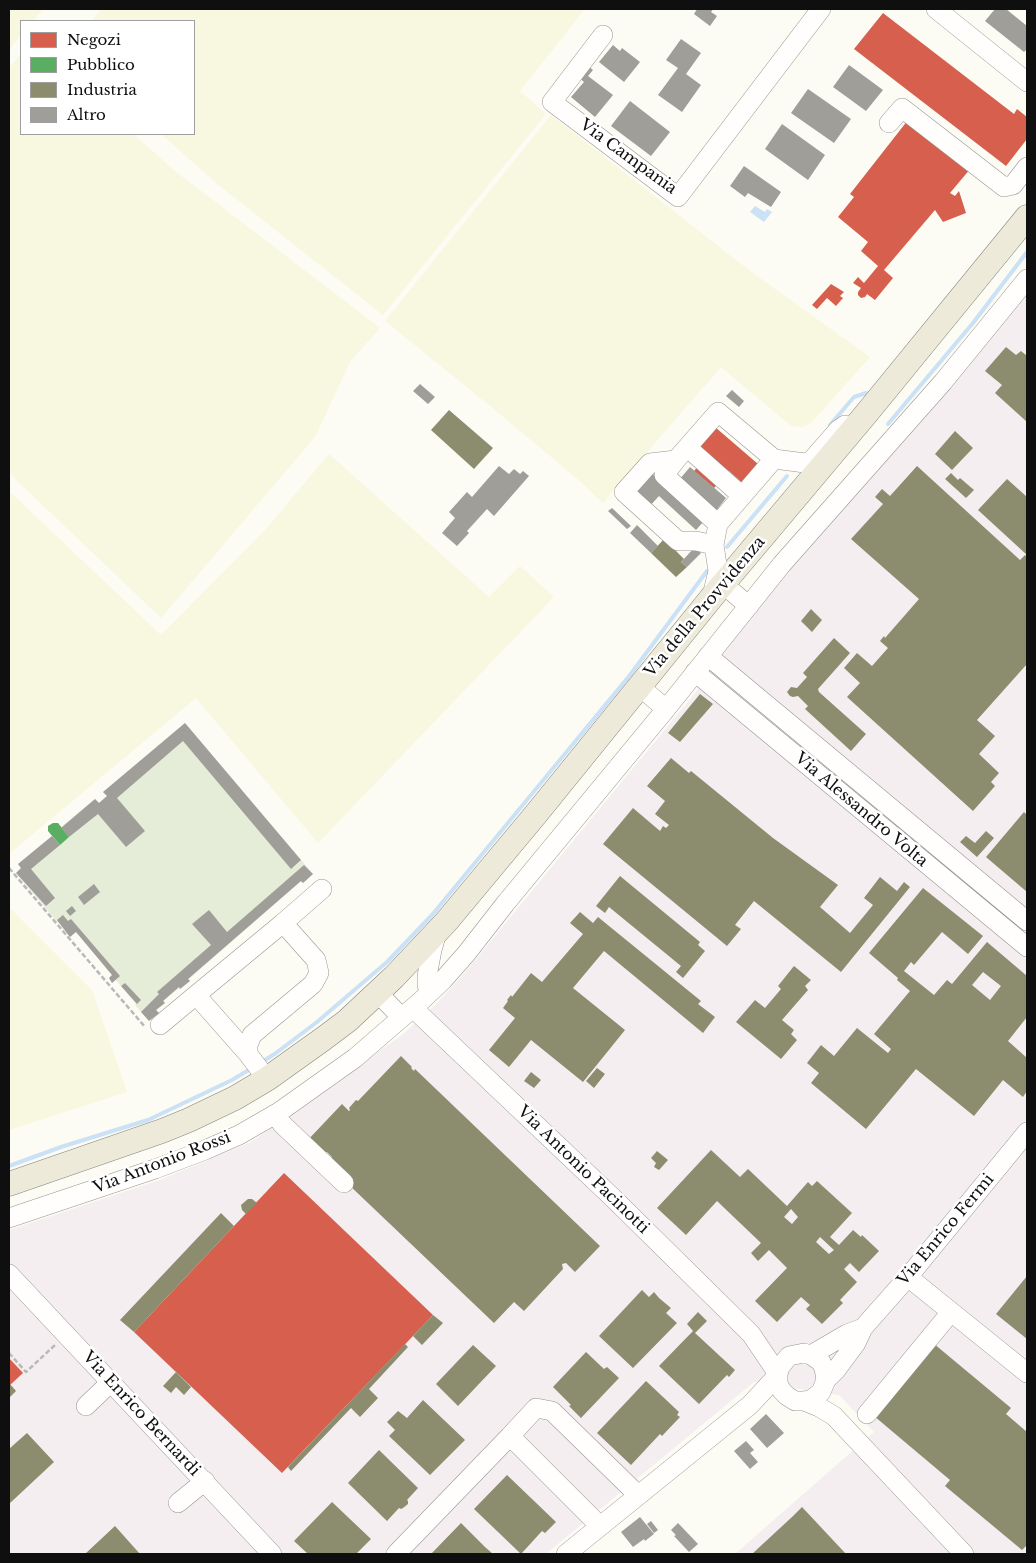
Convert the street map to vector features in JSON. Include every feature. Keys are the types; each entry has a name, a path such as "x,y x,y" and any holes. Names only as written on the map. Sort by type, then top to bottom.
{"main road":[{"name":"Via della Provvidenza","path":"386,985 437,932 536,814 717,591 1024,227"},
{"name":"Via Antonio Rossi","path":"9,1184 189,1120 235,1098 256,1065 323,1040 386,985"}],"street":[{"name":"Via Campania","path":"603,36 552,102 678,197 821,9"},
{"path":"936,9 1027,82"},
{"path":"889,123 902,108 1004,187 1013,185 1027,167"},
{"name":"Via della Provvidenza","path":"430,988 462,959 750,606 782,564 943,382 1027,279"},
{"path":"718,524 664,476 718,412 774,459 805,463 811,460 838,430 866,414"},
{"path":"682,454 742,496"},
{"path":"682,454 650,463 624,492 678,541 696,541 714,545"},
{"path":"750,606 717,591 718,571 714,545 718,524 774,459"},
{"name":"Via Alessandro Volta","path":"708,656 1027,922"},
{"name":"Via Alessandro Volta","path":"695,672 1027,947"},
{"path":"639,686 666,709"},
{"path":"903,844 916,829"},
{"path":"933,869 946,854"},
{"path":"160,1025 283,923 322,888"},
{"path":"256,1065 248,1046 252,1035 313,984 319,973 316,960 283,923"},
{"path":"407,1012 430,988 429,962 437,932"},
{"path":"386,985 410,978 430,988"},
{"name":"Via Antonio Pacinotti","path":"386,985 407,1012 620,1205 751,1334 778,1375 778,1384 782,1391 796,1399"},
{"path":"196,995 256,1065"},
{"name":"Via Antonio Rossi","path":"9,1218 205,1150 239,1135 275,1114 355,1058 407,1012"},
{"path":"275,1114 282,1124 344,1183"},
{"name":"Via Enrico Fermi","path":"863,1328 1021,1152 1027,1132"},
{"name":"Via Enrico Bernardi","path":"9,1274 272,1554"},
{"path":"908,1276 1027,1373"},
{"path":"867,1414 952,1312"},
{"path":"566,1554 750,1405 778,1375 784,1361 863,1328"},
{"path":"750,1405 774,1397 796,1399 816,1396 856,1343 863,1328"},
{"name":"Via Antonio Pacinotti","path":"751,1334 773,1345 804,1354"},
{"path":"804,1354 817,1358 824,1368 827,1399 834,1416"},
{"path":"86,1406 111,1382"},
{"path":"796,1399 819,1407 834,1416 964,1554"},
{"path":"396,1554 536,1408 552,1411 638,1495"},
{"path":"510,1436 600,1526"},
{"path":"178,1503 205,1481"}],"path":[{"path":"9,868 151,1034 160,1025"},
{"path":"9,1353 26,1372 58,1342"}],"shaded area":[{"path":"1027,292 1027,1554 735,1554 874,1432 839,1395 754,1382 546,1554 9,1554 9,1230 160,1180 251,1142 402,1035 435,1005 462,976 695,693 743,626 811,543"}],"green space":[{"path":"9,9 43,9 34,20 20,20 20,36 9,50"},
{"path":"101,9 585,9 520,91 546,114 383,315 216,183 162,135 195,135 195,20 93,20"},
{"path":"20,55 20,135 134,135 175,171 380,328 350,362 315,437 161,618 9,473 9,68"},
{"path":"551,115 750,271 870,357 811,423 803,427 791,426 721,367 603,503 581,482 489,405 385,321"},
{"path":"329,454 489,597 520,566 554,597 318,843 196,698 9,854 9,491 161,635 266,529"},
{"path":"185,723 313,874 303,883 301,881 189,979 190,981 164,1000 165,1003 156,1010 159,1013 149,1021 116,980 112,983 109,978 112,975 76,932 70,937 16,873 21,868 18,864 52,836 48,831 48,826 58,823 61,827 95,799 99,803 107,796 103,792"},
{"path":"9,907 92,990 127,1092 9,1130"}],"water":[{"path":"755,206 765,212 767,209 772,212 764,222 750,212"}],"building: Negozi":[{"path":"883,13 1014,114 1017,109 1027,117 1027,139 1006,166 854,49"},
{"path":"908,120 971,168 950,193 955,196 959,191 966,213 943,222 935,210 884,270 893,278 875,300 867,294 861,298 858,292 861,288 853,283 858,277 864,283 878,266 861,251 868,242 838,217 854,197 850,194"},
{"path":"831,284 844,292 840,296 843,298 836,306 827,298 817,309 812,305"},
{"path":"715,427 765,470 749,489 729,471 714,488 694,471 709,454 699,446"},
{"path":"284,1173 433,1315 282,1473 134,1332"},
{"path":"9,1358 23,1373 9,1386"}],"building: Pubblico":[{"path":"58,823 69,837 60,845 48,831 48,826"}],"building: Industria":[{"path":"1006,347 1016,355 1021,351 1027,356 1027,422 995,393 1002,385 985,371"},
{"path":"449,410 493,448 474,469 431,430"},
{"path":"955,431 973,448 952,470 935,454"},
{"path":"917,466 1020,560 1025,555 1027,557 1027,664 977,720 995,736 979,754 999,773 991,782 995,786 973,811 847,697 860,683 844,668 857,653 872,666 888,648 880,641 884,636 885,638 919,599 851,539 883,504 875,497 882,489 890,496"},
{"path":"951,473 974,490 966,498 945,479"},
{"path":"1007,479 1027,497 1027,555 978,510"},
{"path":"664,539 684,559 681,562 687,567 676,577 651,553"},
{"path":"811,609 822,620 812,632 801,621"},
{"path":"834,638 850,653 818,689 819,692 866,734 851,751 805,709 808,706 798,696 790,696 787,692 791,687 797,688 807,677 803,673"},
{"path":"700,694 713,704 680,742 668,733"},
{"path":"671,758 689,773 691,771 773,838 838,885 820,907 850,933 873,905 864,898 880,877 897,891 904,882 910,887 841,972 754,901 735,925 741,929 727,946 603,844 633,808 660,831 663,826 666,828 669,825 655,814 665,801 647,786"},
{"path":"1024,812 1027,815 1027,892 986,857"},
{"path":"986,831 994,838 977,857 960,842 966,836 975,843"},
{"path":"620,876 700,942 698,945 705,951 683,978 676,972 681,966 609,907 605,913 596,906"},
{"path":"923,888 983,936 968,954 942,932 914,965 911,962 904,971 934,995 947,980 952,984 987,942 1027,976 1027,1017 1008,1041 1027,1058 1027,1091 1023,1097 1003,1080 974,1116 916,1069 866,1129 811,1083 819,1073 807,1063 821,1045 834,1056 857,1028 888,1053 891,1049 874,1034 910,991 869,953","holes":["983,972 1001,986 990,1000 972,985"]},
{"path":"580,912 593,923 598,917 701,1001 698,1004 715,1017 703,1033 604,951 573,988 625,1030 583,1082 531,1040 509,1067 489,1050 515,1018 503,1008 511,995 512,997 531,973 542,982 583,934 570,923"},
{"path":"794,966 811,980 805,986 808,990 782,1020 794,1030 791,1034 797,1040 781,1059 736,1022 755,1000 765,1008 781,989 778,986"},
{"path":"401,1056 414,1071 415,1069 600,1246 575,1272 566,1263 562,1264 563,1269 524,1311 514,1302 494,1323 326,1163 332,1157 327,1152 321,1159 305,1143 342,1104 349,1111 349,1108 356,1100 358,1101"},
{"path":"597,1068 605,1074 594,1088 586,1081"},
{"path":"531,1072 541,1080 534,1088 524,1081"},
{"path":"711,1150 740,1177 748,1169 787,1206 808,1182 812,1186 817,1181 852,1213 830,1237 839,1245 853,1230 861,1237 862,1235 879,1251 859,1272 850,1263 844,1269 857,1282 840,1300 843,1303 822,1324 806,1309 810,1305 801,1297 777,1322 755,1301 787,1268 769,1250 758,1261 751,1253 761,1243 717,1201 686,1235 657,1208","holes":["791,1209 798,1217 792,1224 784,1217","820,1237 834,1250 829,1254 816,1242"]},
{"path":"657,1151 668,1160 659,1170 654,1167 656,1163 651,1158"},
{"path":"248,1199 252,1199 257,1203 246,1214 242,1210 241,1205"},
{"path":"221,1213 234,1226 134,1332 120,1320"},
{"path":"1027,1276 1027,1339 996,1314"},
{"path":"642,1290 649,1297 654,1292 671,1308 666,1313 677,1323 633,1368 599,1336"},
{"path":"698,1312 707,1321 695,1333 735,1370 729,1377 727,1375 699,1404 659,1366 693,1331 687,1324"},
{"path":"433,1315 443,1323 422,1345 413,1336"},
{"path":"933,1343 1011,1408 1006,1414 1027,1432 1027,1545 1022,1550 945,1486 950,1480 874,1416"},
{"path":"405,1344 408,1347 369,1389 378,1398 360,1417 351,1408 291,1471 288,1467"},
{"path":"473,1345 496,1366 458,1406 436,1384"},
{"path":"586,1352 604,1369 607,1367 619,1378 581,1418 553,1387"},
{"path":"176,1372 191,1387 184,1395 176,1387 171,1393 163,1386"},
{"path":"646,1381 679,1412 677,1415 680,1417 662,1436 660,1434 631,1465 597,1433"},
{"path":"10,1384 16,1391 9,1398 9,1386"},
{"path":"423,1400 465,1440 430,1475 389,1436 395,1430 387,1422 398,1411 407,1418"},
{"path":"27,1433 54,1462 9,1504 9,1449"},
{"path":"379,1450 418,1488 407,1500 408,1504 401,1509 399,1508 387,1521 348,1483"},
{"path":"507,1475 556,1522 545,1533 542,1531 521,1554 474,1509"},
{"path":"332,1502 371,1539 356,1554 308,1554 294,1541"},
{"path":"802,1507 846,1554 752,1554 792,1517"},
{"path":"461,1523 485,1547 493,1554 431,1554"},
{"path":"115,1526 140,1554 85,1554"}],"building: Altro":[{"path":"697,9 713,9 711,12 717,16 710,26 694,14"},
{"path":"995,9 1006,9 1027,26 1027,49 1024,52 985,21"},
{"path":"681,39 701,53 686,74 701,85 682,112 658,95 678,68 666,60"},
{"path":"613,45 620,51 622,48 640,62 624,82 599,62"},
{"path":"587,65 593,70 588,76 613,95 595,117 571,97 584,82 578,77"},
{"path":"849,65 883,90 866,111 833,87"},
{"path":"808,89 851,119 834,143 791,113"},
{"path":"630,101 670,132 651,156 611,126"},
{"path":"782,124 825,155 808,180 765,149"},
{"path":"744,166 781,192 771,207 748,193 745,197 730,186"},
{"path":"420,384 435,397 428,404 413,391"},
{"path":"732,390 744,401 739,407 726,396"},
{"path":"499,466 509,474 514,469 520,474 523,471 529,476 494,516 487,509 467,531 469,533 457,546 442,533 455,518 449,512 467,492 472,497"},
{"path":"690,467 726,498 716,511 679,480"},
{"path":"653,474 704,521 696,530 659,496 649,507 635,494"},
{"path":"612,508 631,526 627,529 608,511"},
{"path":"637,525 658,546 651,553 630,533"},
{"path":"695,547 701,553 687,567 681,562"},
{"path":"185,723 301,860 291,869 183,741 117,798 145,831 126,847 98,814 69,837 61,828 95,799 99,803 107,796 103,792"},
{"path":"52,836 60,845 31,869 55,898 46,906 16,873 21,868 18,864"},
{"path":"304,865 313,874 303,883 301,881 188,979 190,981 180,989 179,987 163,1001 165,1003 156,1010 159,1013 149,1021 141,1012 159,994 157,992 211,945 192,924 209,910 227,932"},
{"path":"94,884 100,892 84,905 78,897"},
{"path":"72,906 76,911 70,916 66,911"},
{"path":"63,915 68,921 71,919 120,976 112,983 109,978 112,975 76,932 70,937 57,920"},
{"path":"125,983 141,1000 137,1004 121,986"},
{"path":"766,1414 784,1433 767,1448 750,1429"},
{"path":"746,1441 754,1450 750,1453 758,1462 750,1469 734,1451"},
{"path":"640,1517 654,1534 633,1547 621,1532"},
{"path":"651,1521 658,1530 654,1533 647,1524"},
{"path":"678,1523 698,1544 689,1552 671,1530"}],"waterway":[{"path":"888,424 973,323 1027,252"},
{"path":"830,425 854,397 866,393"},
{"path":"727,547 787,476"},
{"path":"262,1062 317,1022 387,962 432,915 630,675 707,571"},
{"path":"9,1166 61,1147 148,1120 232,1080 252,1068"}]}
